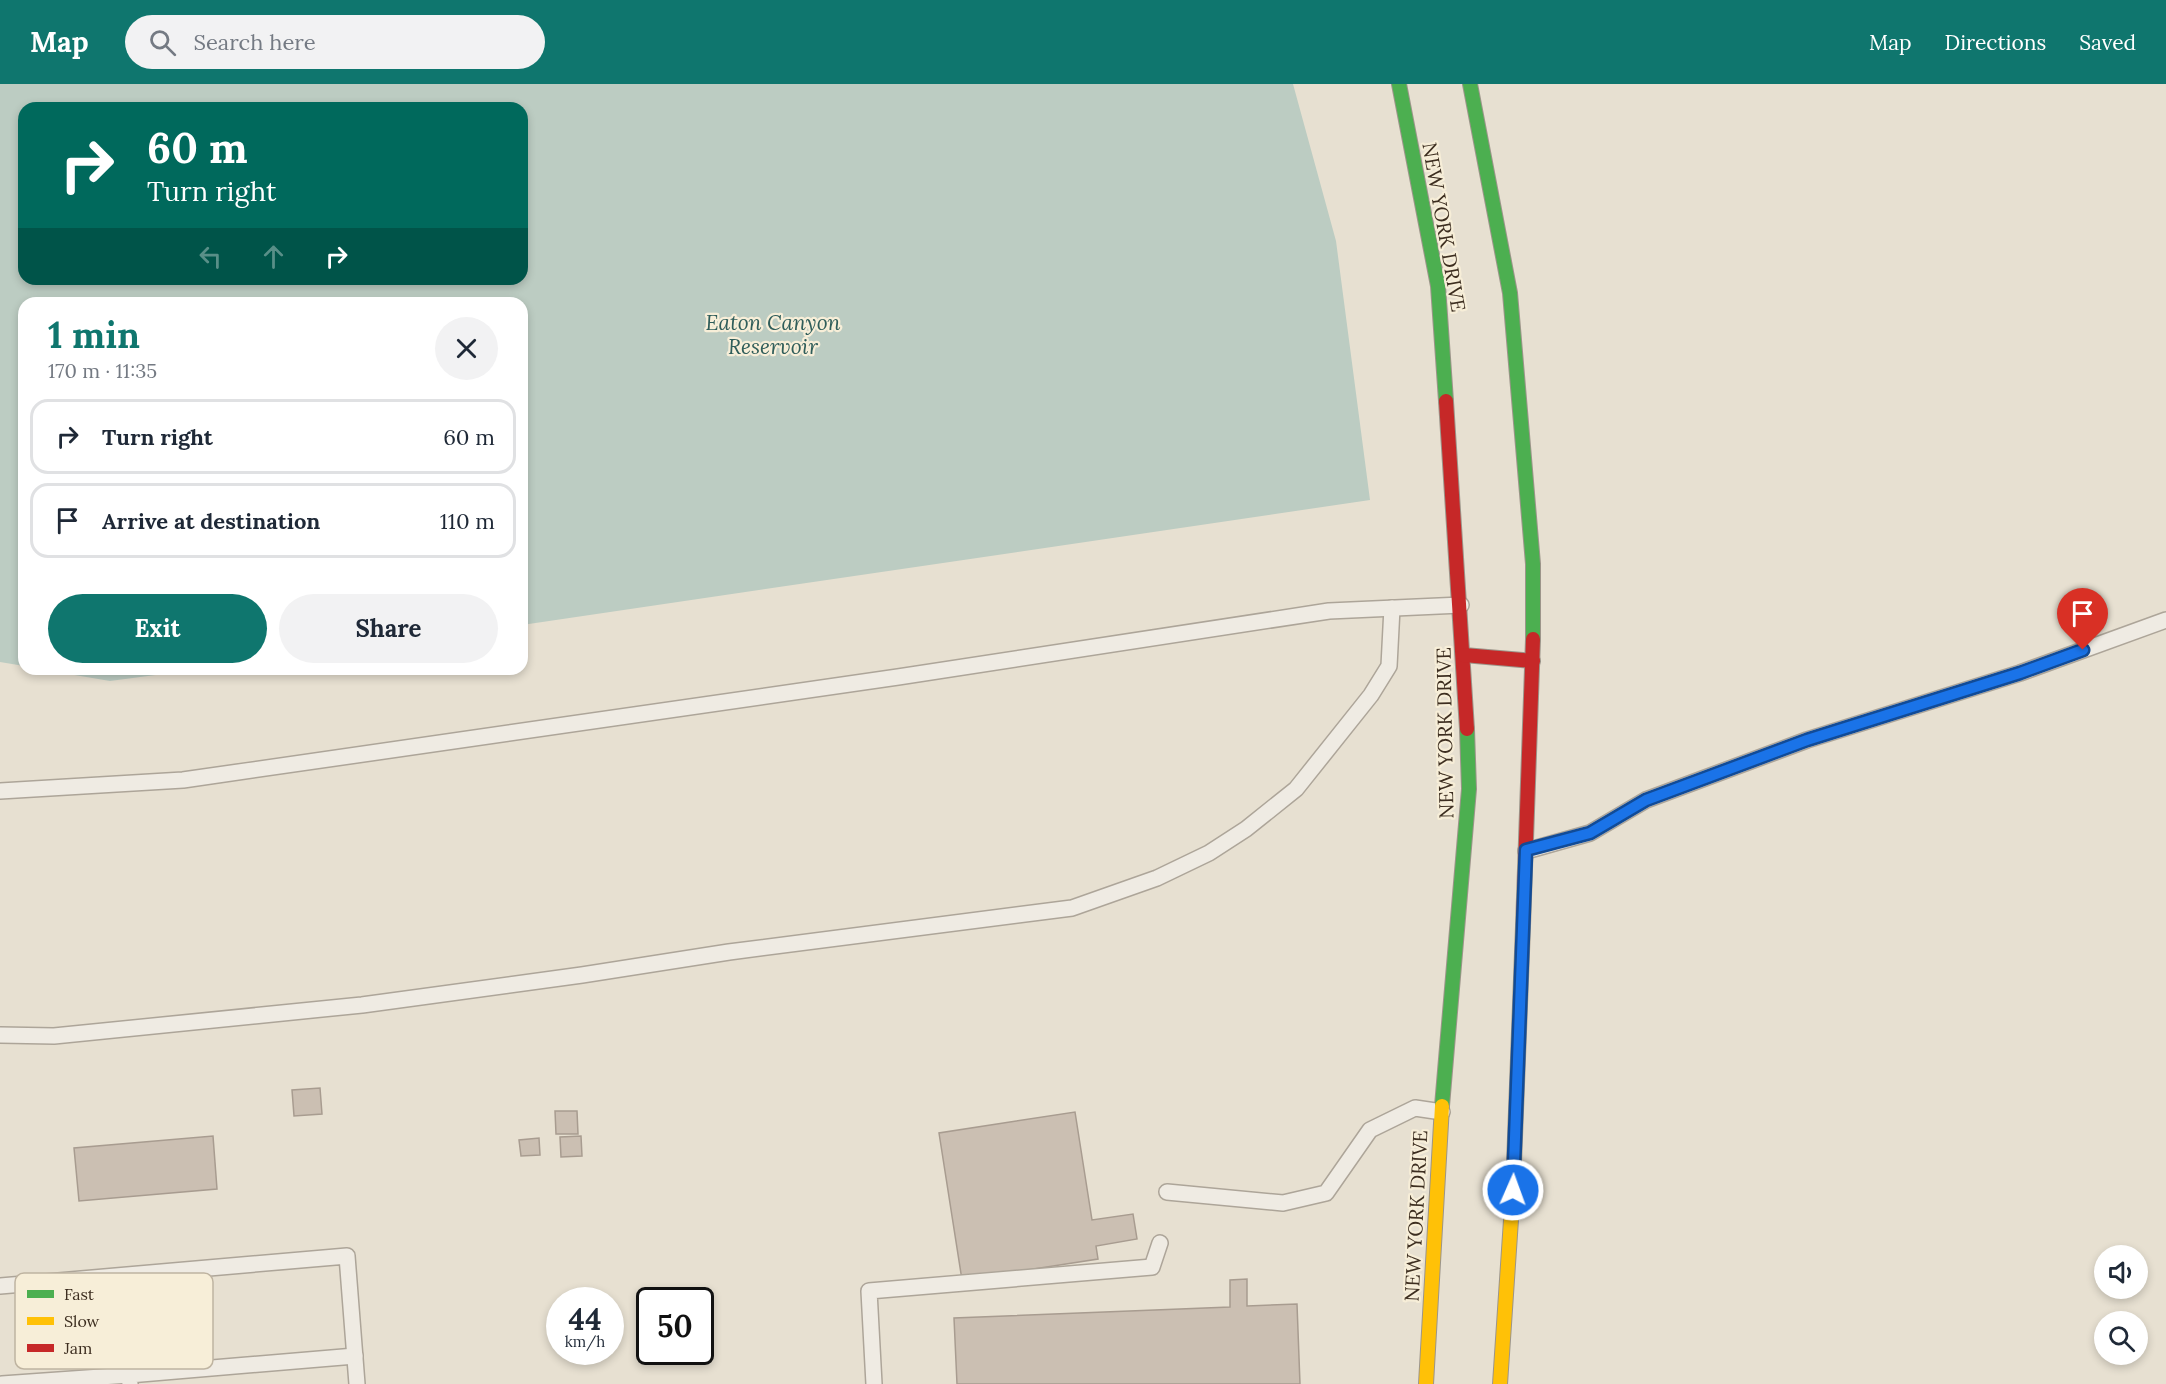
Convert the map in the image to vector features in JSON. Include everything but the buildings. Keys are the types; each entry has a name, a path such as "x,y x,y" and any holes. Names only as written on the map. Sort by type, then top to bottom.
{"main road":[{"name":"NEW YORK DRIVE","path":"1399,84 1438,286 1461,605 1469,789 1442,1112 1426,1384"},
{"path":"1470,84 1510,293 1533,564 1533,661 1513,1190 1500,1384"},
{"path":"1464,655 1533,661"}],"lane":[{"path":"0,791 183,780 898,677 1329,611 1461,605"},
{"path":"0,1035 54,1036 362,1005 729,952 1072,908 1157,878 1209,853 1246,829 1296,789 1371,695 1389,666 1392,608"},
{"path":"1526,850 1590,833 1646,800 1807,740 2020,673 2166,620"},
{"path":"1167,1192 1283,1203 1326,1193 1370,1130 1415,1108 1442,1112"},
{"path":"874,1384 869,1291 1152,1267 1160,1243"},
{"path":"150,1273 347,1256 357,1384"},
{"path":"0,1286 15,1285"},
{"path":"2,1384 129,1379 355,1356"}],"water":[{"name":"Eaton Canyon Reservoir","path":"0,84 1293,84 1336,241 1370,500 528,624 528,297 18,297 18,665 0,662"},
{"path":"74,675 156,675 110,681"}],"traffic: fast":[{"path":"1399,84 1438,286 1446,401"},
{"path":"1470,84 1510,293 1533,564 1533,639"},
{"path":"1442,1106 1469,789 1467,729"}],"traffic: slow":[{"path":"1500,1384 1513,1190 1523,926"},
{"path":"1426,1384 1442,1106"}],"traffic: jam":[{"path":"1446,401 1467,729"},
{"path":"1523,926 1533,639"},
{"path":"1464,655 1533,661"}],"route":[{"path":"1513,1190 1526,850 1590,833 1646,800 1807,740 2020,673 2083,650"}]}
